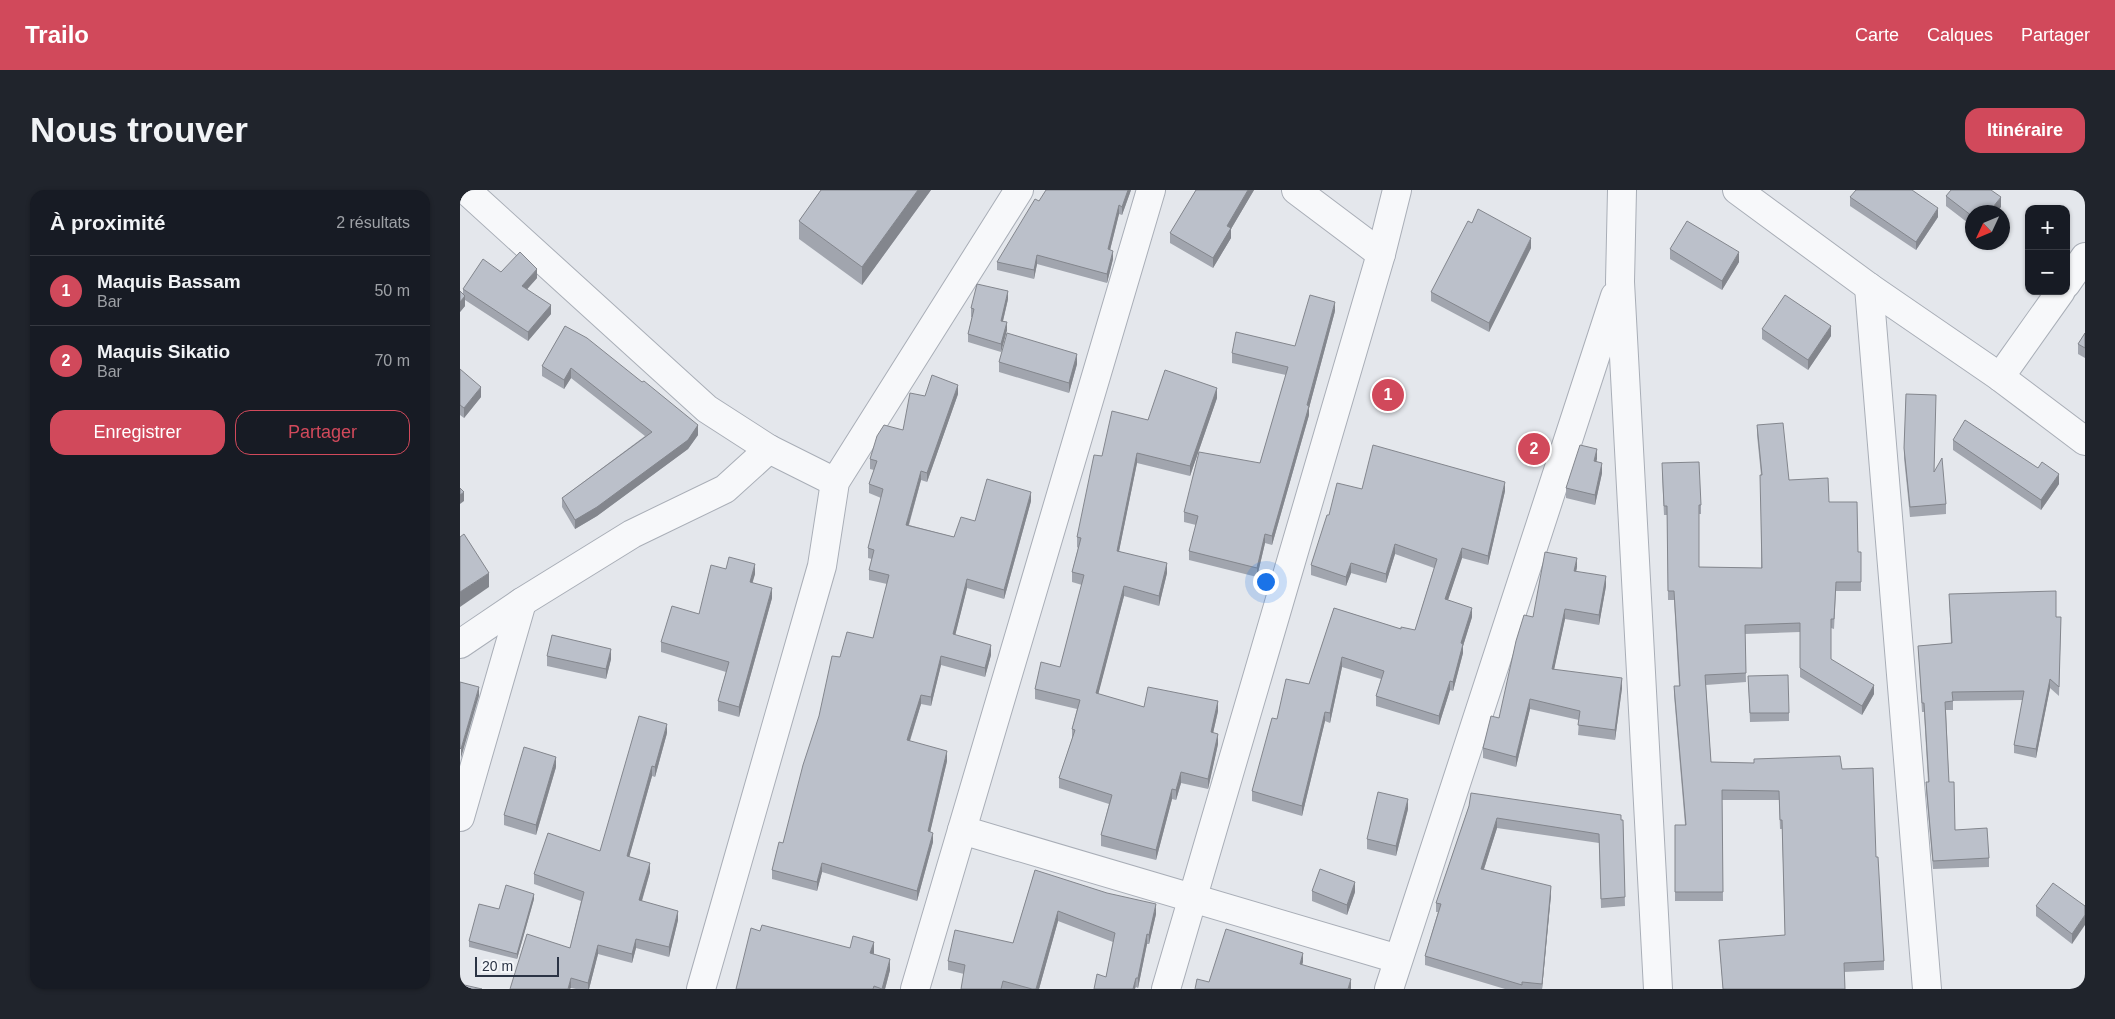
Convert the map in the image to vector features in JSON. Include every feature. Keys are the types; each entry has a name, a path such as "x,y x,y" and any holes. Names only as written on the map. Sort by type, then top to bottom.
{"street":[{"path":"466,190 707,409 769,449 835,482"},
{"path":"700,989 822,566 835,482 1019,190"},
{"path":"915,989 1150,190"},
{"path":"1296,190 1381,254"},
{"path":"1166,989 1381,254 1397,190"},
{"path":"1622,190 1620,282 1658,989"},
{"path":"1737,190 1869,287 2000,377 2085,441"},
{"path":"2070,278 2085,257"},
{"path":"1389,989 1620,282"},
{"path":"1869,287 1926,989"},
{"path":"2000,377 2058,295"},
{"path":"460,644 522,602 632,534 725,489 769,449"},
{"path":"460,817 522,602"},
{"path":"962,830 1398,960"}],"building":[{"path":"821,190 918,190 862,267 799,221"},
{"path":"1046,190 1128,190 1122,207 1119,205 1108,249 1113,251 1107,274 1037,255 1034,270 997,262 1035,199 1039,201"},
{"path":"1196,190 1248,190 1227,226 1231,228 1213,258 1170,233"},
{"path":"1856,190 1912,190 1938,208 1916,242 1850,197"},
{"path":"1951,190 1991,190 2001,197 1995,205 1965,205 1965,211 1946,196"},
{"path":"1478,209 1531,238 1489,323 1431,292 1468,221 1472,223"},
{"path":"1687,221 1739,252 1722,281 1670,249"},
{"path":"520,252 537,269 522,286 551,305 528,332 463,289 483,259 501,272"},
{"path":"977,284 1008,291 1001,321 1007,322 1001,344 968,334 974,309 971,308"},
{"path":"460,291 465,296 460,302"},
{"path":"1310,295 1335,302 1307,405 1309,406 1272,536 1265,534 1257,568 1189,551 1198,516 1184,512 1199,452 1260,463 1288,367 1232,353 1236,332 1295,346"},
{"path":"1785,295 1831,326 1808,360 1762,329"},
{"path":"565,326 587,338 698,425 688,440 597,507 575,520 562,498 652,432 571,368 564,380 542,366"},
{"path":"1007,333 1077,354 1069,383 999,362"},
{"path":"2085,333 2085,348 2078,344"},
{"path":"460,369 481,387 464,408 460,405"},
{"path":"1165,370 1217,388 1190,466 1137,453 1117,551 1167,563 1159,596 1124,586 1096,693 1144,707 1148,687 1218,701 1211,732 1218,734 1208,779 1181,772 1176,790 1172,789 1156,850 1101,835 1112,795 1059,778 1075,730 1072,729 1080,700 1035,689 1041,662 1060,667 1084,575 1072,572 1081,538 1077,537 1094,455 1102,456 1112,411 1148,420"},
{"path":"932,375 958,385 927,473 921,471 906,525 954,537 961,517 975,521 987,479 1031,492 1004,590 967,579 953,634 991,645 985,668 941,656 931,697 921,695 907,740 947,751 928,831 933,833 917,891 822,863 817,882 772,870 779,842 783,843 803,765 819,716 832,656 840,657 847,632 873,638 889,575 869,570 874,550 868,548 883,489 869,484 877,461 870,459 877,436 884,425 903,430 910,393 925,396"},
{"path":"1906,394 1936,395 1934,472 1942,458 1946,504 1910,507 1904,448"},
{"path":"1965,420 2038,468 2042,462 2059,474 2041,500 1953,440"},
{"path":"1783,423 1789,480 1828,478 1829,502 1857,502 1861,582 1836,582 1834,619 1831,619 1831,659 1874,685 1862,706 1800,668 1800,623 1745,625 1746,673 1705,675 1711,762 1754,763 1754,759 1840,756 1842,769 1873,768 1876,857 1878,857 1884,961 1844,963 1845,989 1723,989 1719,940 1785,935 1782,820 1780,820 1779,791 1722,790 1723,892 1675,892 1675,825 1686,825 1674,686 1680,686 1674,591 1668,591 1667,506 1664,506 1662,463 1699,462 1701,505 1699,505 1699,567 1762,568 1760,475 1762,475 1757,425"},
{"path":"1373,445 1505,482 1488,556 1462,548 1445,599 1472,608 1461,643 1463,644 1453,682 1450,681 1439,716 1376,696 1384,671 1342,657 1330,713 1325,712 1302,806 1252,791 1272,718 1277,719 1286,679 1309,684 1334,608 1401,629 1401,627 1415,630 1437,559 1395,544 1386,574 1351,563 1346,577 1311,565 1327,515 1329,515 1337,483 1362,489"},
{"path":"1580,445 1597,449 1594,461 1602,463 1595,495 1566,488"},
{"path":"464,534 489,573 460,592 460,537"},
{"path":"1545,552 1577,558 1574,571 1606,576 1599,615 1565,609 1552,669 1622,678 1615,730 1578,725 1580,711 1530,699 1516,757 1483,748 1491,716 1499,718 1516,641 1524,615 1533,617"},
{"path":"729,557 755,564 750,582 772,588 739,707 718,701 729,662 661,642 672,606 699,614 711,565 726,569"},
{"path":"2056,591 2056,617 2061,617 2059,687 2050,679 2036,749 2014,745 2024,691 1952,692 1953,701 1945,702 1949,782 1954,782 1955,830 1987,828 1989,858 1933,861 1926,782 1929,782 1924,703 1922,703 1918,646 1952,643 1949,594"},
{"path":"552,635 611,649 606,669 547,656"},
{"path":"1788,675 1789,713 1750,713 1748,676"},
{"path":"460,682 479,687 461,749 460,748"},
{"path":"639,716 667,724 655,767 652,766 627,856 650,863 639,900 678,911 669,947 636,939 632,954 598,945 588,983 571,978 568,989 510,989 527,934 570,948 584,892 534,874 548,833 600,851"},
{"path":"524,747 556,757 536,825 504,815"},
{"path":"1378,792 1408,799 1396,846 1367,839"},
{"path":"1471,793 1621,815 1621,820 1623,820 1625,897 1601,899 1599,834 1497,818 1481,869 1551,886 1542,984 1522,982 1522,985 1425,956 1441,904 1436,903 1469,806"},
{"path":"1320,869 1355,882 1347,905 1312,891"},
{"path":"1035,870 1107,893 1156,904 1149,935 1147,934 1138,978 1136,978 1133,989 1094,989 1097,974 1106,977 1115,933 1058,911 1036,989 1003,981 1001,989 961,989 965,965 948,961 955,930 1013,943"},
{"path":"2053,883 2085,906 2085,915 2072,934 2036,906"},
{"path":"506,885 534,894 517,954 469,941 479,904 499,909"},
{"path":"762,925 850,948 853,936 874,942 870,953 890,959 882,989 874,986 873,989 736,989 751,928 760,931"},
{"path":"1226,929 1303,953 1300,964 1351,979 1348,989 1195,989 1197,979 1209,982"},
{"path":"460,984 482,989 460,989"}],"place":[{"name":"Maquis Bassam","path":"1388,395"},
{"name":"Maquis Sikatio","path":"1534,449"}]}
